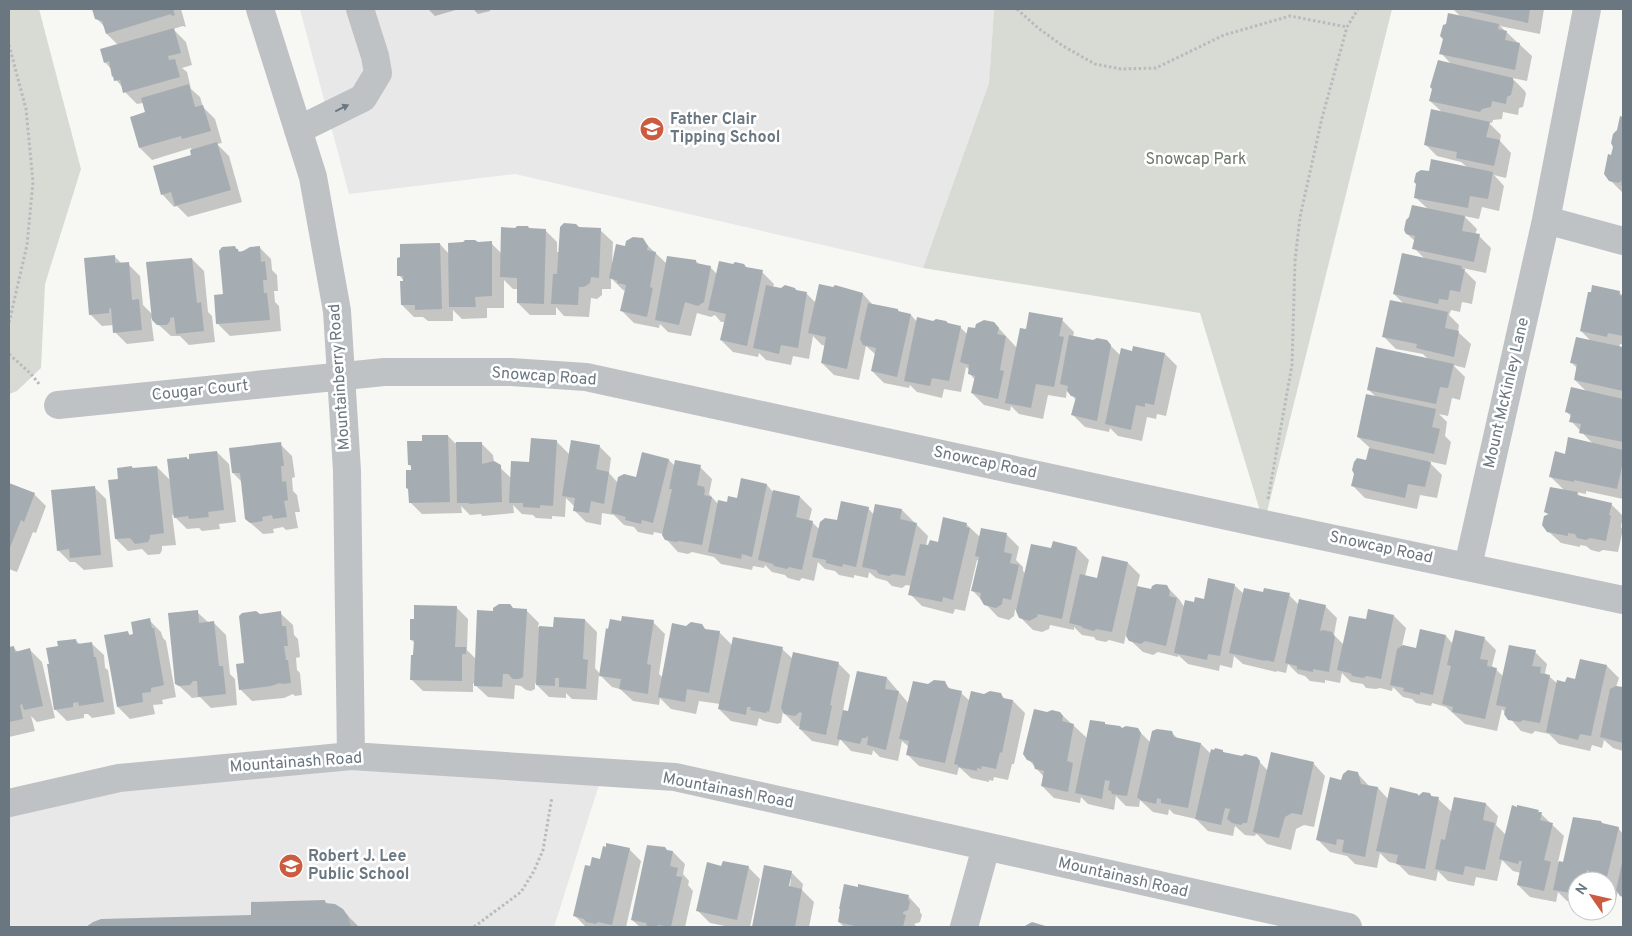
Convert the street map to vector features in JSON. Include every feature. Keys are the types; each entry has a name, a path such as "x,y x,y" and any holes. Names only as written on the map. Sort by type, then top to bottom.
{"street":[{"name":"Mountainberry Road","path":"260,9 314,177 337,311 347,471 351,756"},
{"path":"298,130 363,98 378,73 375,56 360,9"},
{"name":"Mount McKinley Lane","path":"1468,566 1546,220 1588,9"},
{"path":"1546,220 1623,241"},
{"name":"Snowcap Road","path":"342,377 384,372 511,372 586,377 1623,600"},
{"name":"Cougar Court","path":"58,406 342,377"},
{"name":"Mountainash Road","path":"9,803 119,778 351,756 675,777 986,847 1290,921 1348,927"},
{"path":"964,927 986,847"}],"path":[{"path":"1017,9 1038,28 1063,46 1095,64 1121,69 1156,68 1224,35 1290,16 1347,27"},
{"path":"1264,524 1292,365 1295,261 1300,218 1322,118 1347,27 1358,9"},
{"path":"9,45 26,109 33,182 27,245 9,323"},
{"path":"9,354 31,374 58,406"},
{"path":"474,927 521,892 534,871 543,850 557,769"}],"shaded area":[{"name":"Father Clair Tipping School","path":"300,9 994,9 989,83 923,268 515,174 349,194"},
{"name":"Robert J. Lee Public School","path":"351,756 603,772 554,927 9,927 9,805"}],"green space":[{"path":"9,9 39,9 81,169 45,284 41,368 17,391 9,394"},
{"name":"Snowcap Park","path":"994,9 1392,9 1264,524 1200,313 923,268 989,83"}],"building":[{"path":"92,9 173,9 175,15 172,16 171,14 106,34 102,21 95,19"},
{"path":"1463,9 1530,9 1528,23"},
{"path":"1448,13 1499,24 1498,29 1507,31 1505,40 1520,43 1515,70 1439,54 1443,39 1440,36 1443,25 1446,24"},
{"path":"174,28 181,53 168,56 169,60 175,59 180,77 123,93 120,80 114,81 109,61 104,63 100,49"},
{"path":"1438,60 1513,78 1511,95 1507,97 1506,104 1492,101 1491,107 1482,109 1480,112 1429,101 1432,89 1430,87"},
{"path":"189,84 195,107 203,105 211,131 182,139 181,136 139,148 130,117 145,112 141,98"},
{"path":"1431,109 1490,122 1486,137 1500,140 1494,166 1456,158 1457,152 1424,145"},
{"path":"1620,116 1623,117 1623,185 1621,185 1622,181 1618,183 1609,181 1604,174 1608,154 1611,155 1613,147 1611,143 1613,134 1617,130"},
{"path":"217,142 231,190 175,206 171,192 161,195 153,166 191,155 190,150"},
{"path":"1431,159 1493,172 1488,199 1470,196 1468,208 1414,198 1416,173 1421,170 1429,171"},
{"path":"1412,205 1465,216 1462,231 1480,234 1474,262 1412,249 1415,236 1406,234 1404,230"},
{"path":"564,223 576,224 579,227 601,228 599,278 591,277 590,283 584,287 579,287 578,305 551,304 553,274 557,274 560,227"},
{"path":"517,226 546,229 544,304 517,303 517,278 500,277 501,227 515,228"},
{"path":"633,237 643,238 648,246 647,250 656,252 650,287 653,288 647,317 620,311 626,285 617,283 618,281 609,278 616,244 625,246 626,241"},
{"path":"465,240 475,240 478,242 492,241 492,296 475,297 476,307 449,307 448,243 463,242"},
{"path":"440,243 442,309 415,310 415,305 401,305 400,281 403,281 403,276 397,276 397,258 400,257 400,244"},
{"path":"235,246 238,252 250,247 260,246 261,262 265,261 267,280 263,280 264,293 267,293 270,320 216,324 214,295 223,294 219,251 222,247"},
{"path":"1402,253 1462,266 1461,268 1465,269 1460,292 1450,290 1448,300 1439,299 1438,304 1393,294"},
{"path":"115,255 115,263 129,262 132,300 139,299 142,330 113,333 111,308 109,313 89,315 84,258"},
{"path":"667,256 696,260 696,263 711,266 704,302 698,306 685,302 679,325 655,320"},
{"path":"192,258 197,303 201,302 204,331 176,334 174,317 170,318 167,325 157,325 152,320 146,262"},
{"path":"719,261 733,264 735,262 744,264 746,267 763,270 747,346 720,340 726,314 708,310"},
{"path":"819,284 833,287 835,285 863,293 847,369 821,363 826,337 808,333"},
{"path":"766,285 781,288 785,285 807,292 798,348 781,345 779,354 753,348"},
{"path":"1592,285 1620,291 1619,295 1623,296 1623,336 1608,333 1607,337 1580,331 1588,292 1591,292"},
{"path":"1390,300 1448,312 1445,328 1459,331 1454,357 1416,348 1417,344 1382,337"},
{"path":"868,303 898,309 898,311 911,314 897,377 871,371 876,348 863,345 860,339"},
{"path":"1029,312 1063,318 1059,336 1064,337 1054,387 1036,384 1031,408 1005,403 1020,328 1026,329"},
{"path":"917,317 933,321 936,319 946,321 961,326 949,381 932,378 930,386 904,381"},
{"path":"984,320 994,322 999,328 997,334 1006,336 1000,370 1004,371 998,399 971,393 975,376 968,374 969,365 960,362 968,327 975,328 976,324"},
{"path":"1069,335 1093,340 1097,338 1107,340 1111,345 1097,421 1071,415 1076,397 1071,396 1067,391 1068,386 1060,384"},
{"path":"1576,337 1623,347 1623,391 1574,380 1577,364 1570,363"},
{"path":"1133,346 1165,353 1154,405 1145,403 1145,407 1136,405 1131,430 1105,424 1121,348 1132,351"},
{"path":"1376,347 1454,364 1448,388 1440,387 1436,404 1367,390"},
{"path":"1571,387 1623,399 1623,442 1579,433 1581,424 1569,422 1571,414 1565,412"},
{"path":"1366,394 1436,409 1432,427 1440,429 1434,454 1357,437"},
{"path":"422,435 448,435 450,502 409,503 408,489 406,488 406,470 411,470 411,465 408,465 407,441 422,441"},
{"path":"1568,437 1623,450 1623,462 1617,489 1549,477 1555,451 1565,454"},
{"path":"531,438 557,440 553,506 540,505 540,508 523,507 523,503 509,503 511,461 529,462"},
{"path":"571,440 600,445 596,469 609,472 604,504 591,501 589,513 573,511 575,498 562,496"},
{"path":"281,442 284,466 281,466 282,482 286,481 288,500 284,501 287,517 273,519 272,515 262,517 263,521 250,523 245,519 240,473 232,473 229,448"},
{"path":"456,442 482,442 482,464 494,461 501,465 502,502 457,503"},
{"path":"1369,448 1431,462 1425,487 1408,484 1405,498 1351,486 1354,462 1357,458 1366,460"},
{"path":"217,451 224,510 208,512 209,517 189,519 188,516 174,518 167,459 187,457 189,459 189,454"},
{"path":"642,452 669,459 653,523 642,520 641,524 625,520 626,517 611,513 618,477 624,474 636,477"},
{"path":"675,460 701,465 697,485 704,487 704,495 712,497 702,545 665,540 662,535 672,489 669,489"},
{"path":"132,466 132,468 157,466 164,533 150,535 148,542 135,544 130,538 115,539 108,480 118,479 117,468"},
{"path":"741,478 767,484 752,557 742,554 741,559 708,552 718,500 727,502 728,496 737,498"},
{"path":"9,483 35,493 24,522 21,520 9,550"},
{"path":"95,486 101,555 70,558 69,549 57,551 51,490"},
{"path":"1550,487 1578,492 1577,495 1612,503 1606,541 1577,538 1575,534 1568,533 1568,536 1547,532 1542,525 1544,516 1549,514 1544,512"},
{"path":"773,490 800,496 796,517 813,521 802,570 789,567 787,569 758,560"},
{"path":"841,501 869,507 856,567 843,564 842,567 826,563 826,560 812,557 820,522 825,518 837,520"},
{"path":"875,504 902,509 900,519 917,523 905,576 879,574 876,570 862,567"},
{"path":"943,517 967,523 966,527 970,528 953,600 943,597 942,602 908,595 920,544 928,545 930,540 938,542"},
{"path":"981,528 1007,533 1004,552 1012,554 1010,563 1019,565 1011,600 1003,598 1002,604 996,608 984,605 980,598 981,593 971,591 979,557 975,556"},
{"path":"1053,541 1077,547 1062,619 1038,614 1037,617 1029,621 1019,618 1016,611 1031,544 1051,548"},
{"path":"1102,556 1128,562 1112,632 1096,629 1094,631 1069,623 1080,574 1097,578"},
{"path":"1208,578 1235,584 1220,656 1208,654 1207,660 1174,653 1185,600 1194,602 1195,597 1204,599"},
{"path":"1156,584 1167,585 1170,591 1169,596 1177,598 1166,646 1145,641 1141,644 1129,641 1126,636 1137,586 1151,589"},
{"path":"1244,588 1263,592 1264,588 1290,593 1274,662 1229,653"},
{"path":"1299,599 1326,605 1320,631 1332,632 1335,637 1329,672 1297,669 1297,666 1285,663"},
{"path":"499,604 510,604 513,608 527,609 523,677 513,679 508,674 503,674 502,687 474,686 477,610 493,611 493,608"},
{"path":"414,605 457,606 455,647 466,647 466,654 462,654 462,681 410,680 414,640 410,640 410,619 414,619"},
{"path":"1368,609 1394,615 1381,679 1353,676 1350,673 1337,670 1349,616 1366,619"},
{"path":"198,610 199,623 214,621 219,666 223,666 226,694 198,697 197,681 193,681 190,685 179,686 175,684 168,613"},
{"path":"256,611 260,614 281,611 282,626 286,626 288,646 284,646 291,683 239,690 236,664 244,663 239,616 242,613"},
{"path":"622,616 654,620 647,664 651,665 648,694 619,689 621,679 599,676 606,628 608,629 610,619 621,621"},
{"path":"554,617 585,619 583,659 588,660 586,689 559,687 559,678 555,678 555,686 536,685 539,626 553,627"},
{"path":"150,618 152,628 154,628 164,685 151,688 151,692 142,693 143,702 117,707 104,635 128,631 129,635 133,634 131,622"},
{"path":"691,622 702,624 705,629 720,631 709,693 687,689 685,702 658,697 672,623 686,626"},
{"path":"1420,629 1446,635 1433,695 1420,692 1420,695 1403,691 1404,688 1390,685 1397,649 1403,645 1416,648"},
{"path":"1455,630 1485,637 1480,659 1488,660 1487,666 1497,668 1485,719 1452,712 1453,707 1442,704 1451,666 1447,665"},
{"path":"733,637 783,647 769,712 750,710 751,707 747,707 746,715 718,709"},
{"path":"76,639 77,644 92,642 104,702 79,706 78,702 73,703 73,707 54,710 46,648 58,646 57,641"},
{"path":"1509,645 1536,650 1532,666 1541,667 1540,673 1550,675 1540,723 1508,720 1504,714 1506,707 1496,705"},
{"path":"14,646 15,652 30,648 43,706 24,710 22,704 20,705 23,719 9,722 9,647"},
{"path":"793,652 839,662 826,735 799,729 802,713 800,712 795,716 784,714 781,708"},
{"path":"1580,659 1607,665 1591,736 1580,734 1578,740 1546,732 1557,680 1565,682 1567,677 1575,679"},
{"path":"857,671 887,677 885,689 899,691 886,750 867,745 867,736 862,738 860,744 837,739 843,710 848,711"},
{"path":"934,680 945,681 948,688 962,691 945,763 906,755 909,741 899,739 913,681 928,684"},
{"path":"1616,686 1623,687 1623,743 1600,737 1610,689"},
{"path":"971,691 984,694 990,691 1001,693 1003,698 1013,700 1002,753 1000,752 996,769 982,766 981,769 977,768 977,771 958,767 958,765 954,764"},
{"path":"1034,709 1060,712 1063,716 1062,721 1074,724 1067,761 1073,763 1068,792 1041,786 1044,771 1035,769 1033,762 1027,760 1023,754"},
{"path":"1090,720 1105,722 1105,724 1122,728 1126,726 1138,728 1141,733 1127,796 1112,794 1108,790 1110,781 1105,780 1102,799 1075,793"},
{"path":"1157,729 1172,731 1174,737 1201,743 1188,808 1161,803 1161,799 1157,798 1156,804 1137,798 1152,731"},
{"path":"1215,748 1223,750 1223,752 1257,757 1260,761 1247,823 1241,825 1232,823 1227,819 1230,809 1225,808 1221,825 1195,819 1211,749 1214,750"},
{"path":"1271,752 1314,762 1302,815 1292,813 1285,817 1279,838 1253,832"},
{"path":"1348,770 1358,772 1361,784 1378,787 1365,857 1342,852 1344,840 1337,839 1336,845 1316,840 1330,777 1341,780 1343,774"},
{"path":"1390,787 1418,794 1418,796 1423,792 1439,797 1425,869 1396,864 1398,855 1376,851"},
{"path":"1454,797 1486,803 1483,820 1495,823 1485,870 1465,866 1463,875 1435,869 1441,839 1445,840"},
{"path":"1512,805 1539,810 1538,812 1542,812 1540,820 1553,823 1544,860 1551,862 1544,891 1517,885 1522,861 1519,861 1518,864 1499,859"},
{"path":"1573,817 1601,821 1602,823 1619,827 1608,871 1567,871 1567,892 1553,890 1559,861 1563,862"},
{"path":"606,843 630,848 612,925 586,922 584,919 573,916 585,865 590,866 592,857 600,859 603,846 606,847"},
{"path":"647,845 665,847 667,850 673,851 670,866 678,868 676,876 682,877 671,927 647,926 646,923 631,920"},
{"path":"723,861 749,866 737,920 696,911 707,862 721,866"},
{"path":"1623,863 1623,897 1617,892"},
{"path":"764,865 792,871 789,886 802,889 795,927 752,927"},
{"path":"844,884 858,887 858,884 909,895 908,910 903,912 906,915 903,927 859,927 838,922"},
{"path":"325,900 325,903 335,904 343,909 348,916 351,927 86,927 101,919 251,915 251,902"},
{"path":"1032,922 1049,927 1023,927"}],"place":[{"name":"Father Clair Tipping School","path":"652,129"},
{"name":"Robert J. Lee Public School","path":"291,866"}]}
